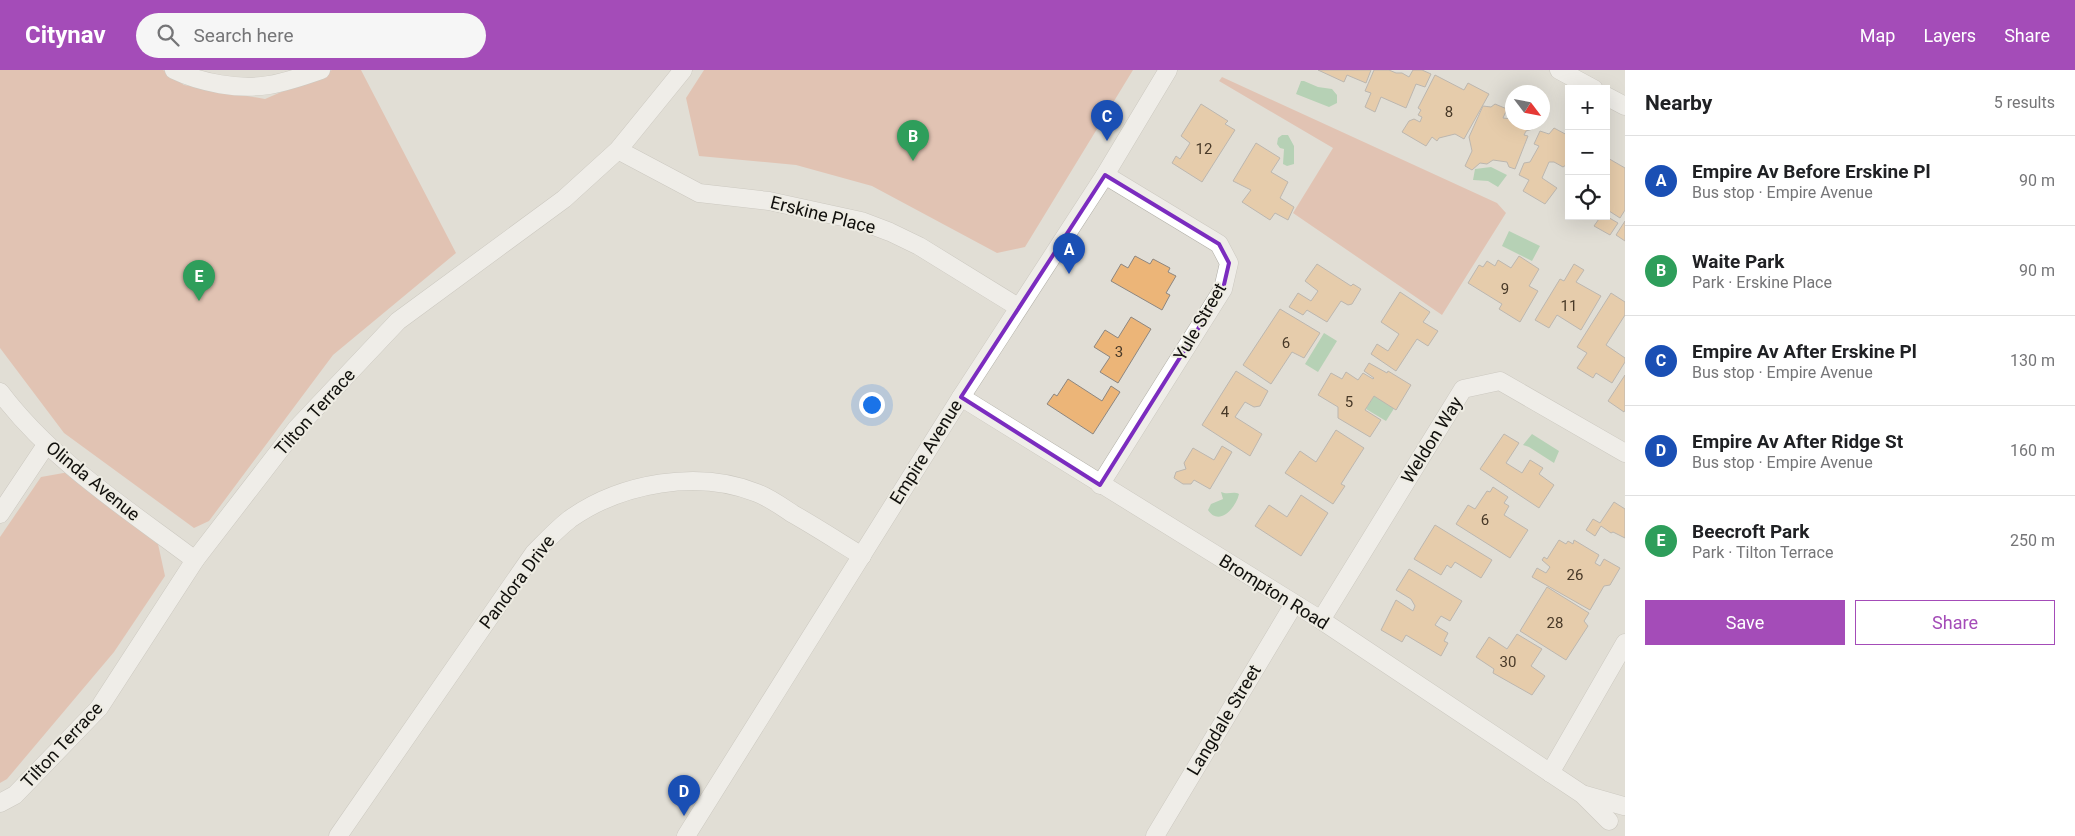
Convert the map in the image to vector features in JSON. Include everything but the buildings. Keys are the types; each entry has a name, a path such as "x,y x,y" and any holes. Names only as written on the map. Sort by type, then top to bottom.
{"street":[{"path":"174,70 214,83 244,86 268,85 321,70"},
{"name":"Tilton Terrace","path":"0,804 15,795 99,708 195,560 296,429 398,321 564,199 618,150 683,70"},
{"name":"Empire Avenue","path":"686,836 960,397 1105,175 1168,70"},
{"path":"1559,70 1587,85"},
{"path":"1610,98 1625,106"},
{"name":"Erskine Place","path":"618,150 700,193 769,201 861,221 890,232 926,250 1018,307"},
{"name":"Yule Street","path":"1100,485 1223,289 1229,264 1219,244 1105,175"},
{"name":"Weldon Way","path":"1321,620 1463,389 1500,381 1625,453"},
{"name":"Olinda Avenue","path":"0,392 20,418 46,445 195,560"},
{"name":"Brompton Road","path":"960,397 1321,620 1582,794 1624,806"},
{"path":"0,514 46,445"},
{"name":"Pandora Drive","path":"338,836 534,553 552,534 587,508 611,497 641,488 672,482 727,485 759,494 862,556"},
{"name":"Langdale Street","path":"1155,836 1294,604"},
{"path":"1550,773 1625,643"},
{"name":"Brompton Road","path":"1582,794 1610,830"},
{"path":"1610,830 1617,809 1624,806"}],"highlighted area":[{"path":"1105,175 1219,244 1229,263 1223,289 1100,485 961,397"}],"shaded area":[{"path":"0,70 163,70 184,85 265,99 332,70 361,70 456,253 333,355 209,521 194,528 64,433 0,348"},
{"path":"704,70 1133,70 1025,247 997,253 872,186 796,165 699,156 686,98"},
{"path":"1222,77 1497,203 1506,213 1442,315 1293,213 1333,148 1219,81"},
{"path":"1301,81 1318,87 1332,89 1337,95 1337,103 1329,107 1296,94"},
{"path":"1282,135 1288,135 1294,146 1294,164 1287,166 1283,164 1284,149 1280,148 1277,144 1278,138"},
{"path":"1491,167 1507,175 1498,187 1488,181 1473,180 1475,169"},
{"path":"1509,231 1540,246 1532,261 1502,246"},
{"path":"1324,333 1337,341 1318,372 1305,364"},
{"path":"1375,394 1395,407 1386,421 1366,409"},
{"path":"1532,434 1559,451 1554,463 1523,445"},
{"path":"69,472 158,544 165,576 114,652 7,779 0,783 0,537 41,477"},
{"path":"1221,492 1239,494 1231,510 1217,517 1208,510 1211,504 1223,499"}],"place":[{"name":"Empire Av After Erskine Pl","path":"1107,141"},
{"name":"Waite Park","path":"913,161"},
{"name":"Empire Av Before Erskine Pl","path":"1069,274"},
{"name":"Beecroft Park","path":"199,301"},
{"name":"Empire Av After Ridge St","path":"684,816"}]}
